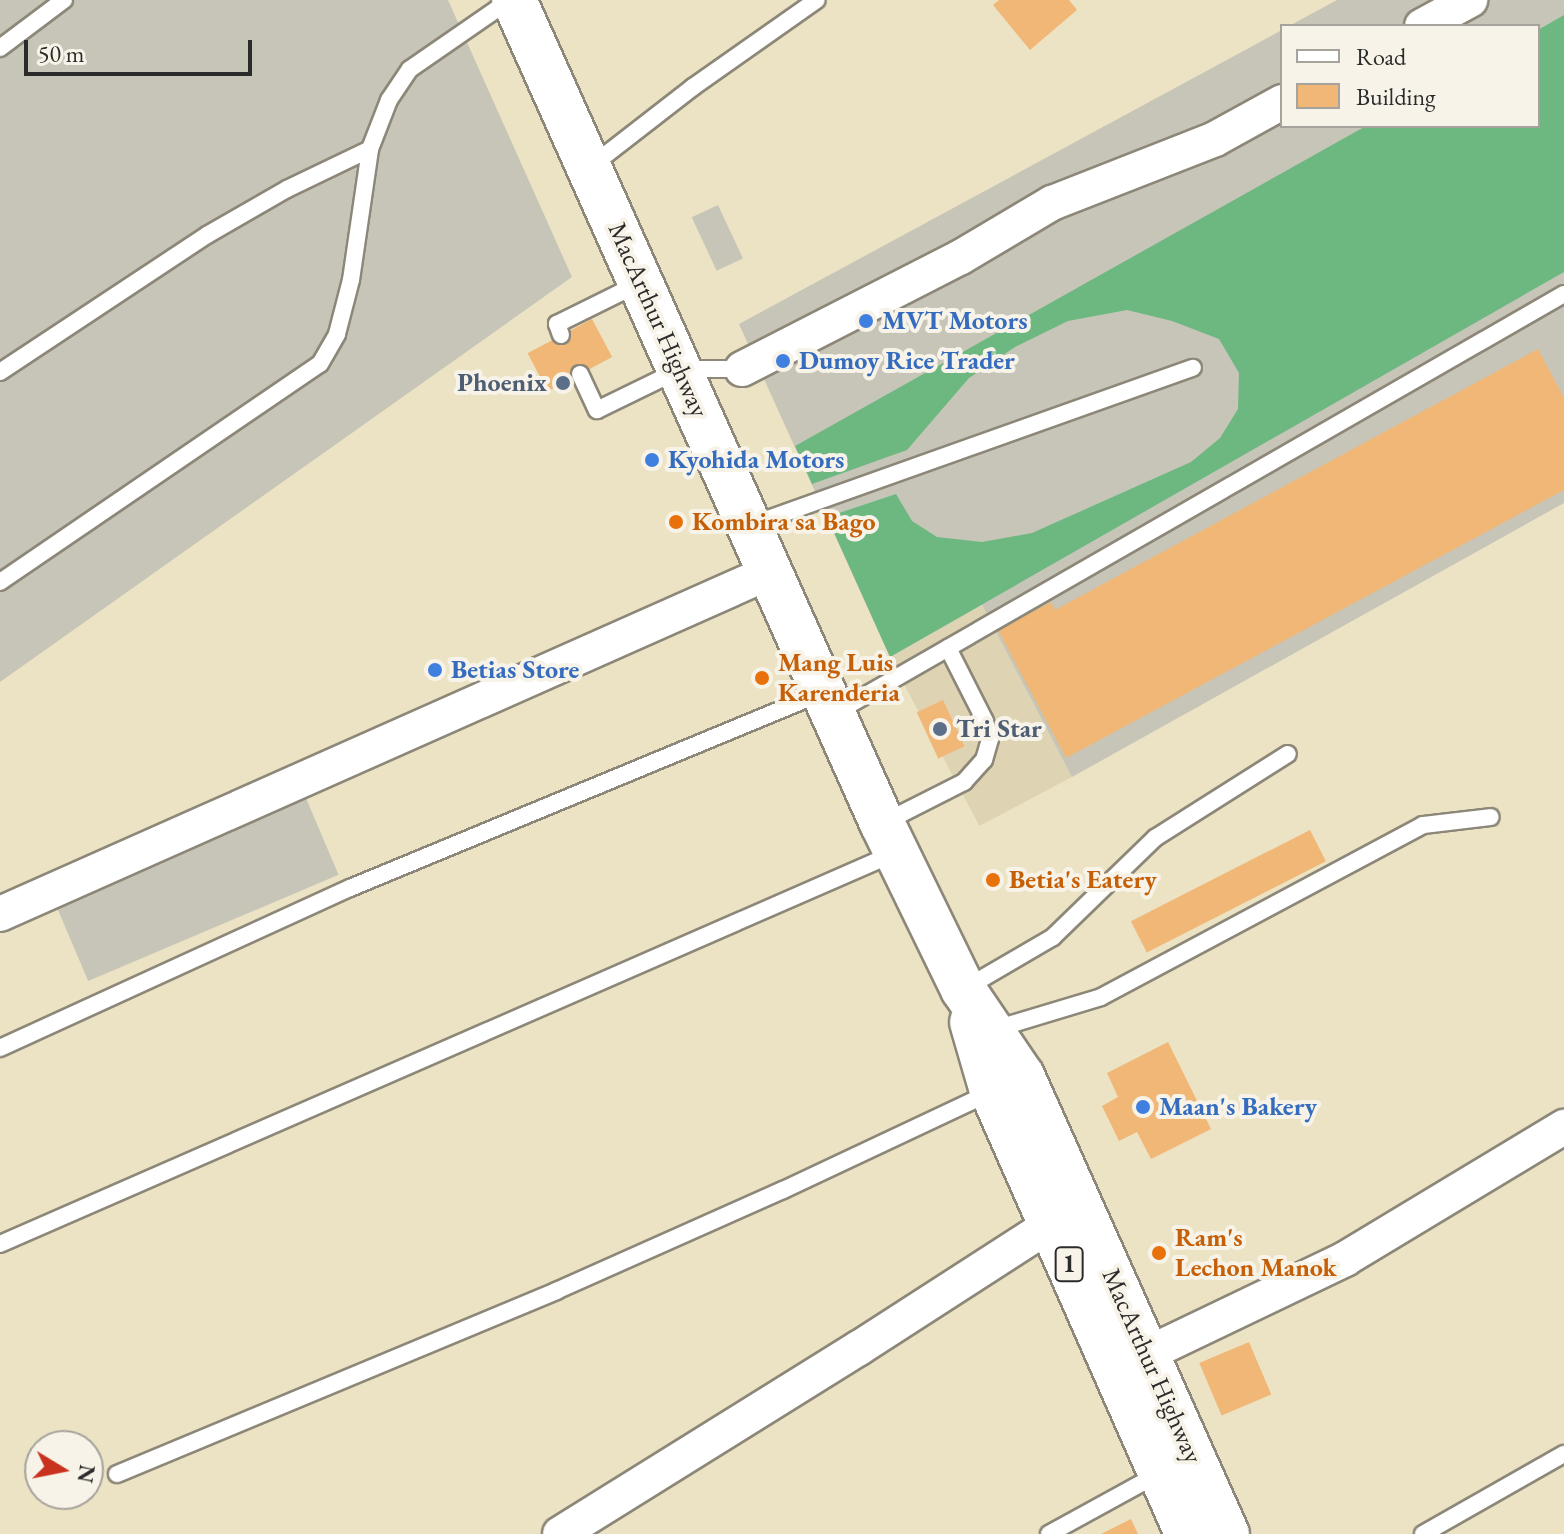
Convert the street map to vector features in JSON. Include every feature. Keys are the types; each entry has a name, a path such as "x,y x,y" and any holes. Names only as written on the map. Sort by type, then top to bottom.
{"highway":[{"name":"MacArthur Highway","path":"512,0 681,369 889,838 963,989 1022,1076 1066,1214 1187,1534"},
{"name":"MacArthur Highway","path":"963,989 992,1091 1147,1354 1227,1534"}],"street":[{"path":"1426,24 1470,0"},
{"path":"742,369 961,257 1052,203 1215,139 1280,103"},
{"path":"0,914 770,572"},
{"path":"1147,1354 1345,1259 1564,1127"},
{"path":"560,1534 1066,1214"}],"lane":[{"path":"0,48 64,0"},
{"path":"0,582 320,364 337,334 351,280 370,149 389,100 410,69 512,0"},
{"path":"589,168 693,87 817,0"},
{"path":"0,372 195,243 287,189 370,149"},
{"path":"561,335 557,324 641,282"},
{"path":"0,1048 350,888 827,704 948,648 1564,294"},
{"path":"750,525 1193,368"},
{"path":"580,374 597,410 681,369 742,369"},
{"path":"0,1244 889,838 964,782 984,760 990,739 985,721 948,648"},
{"path":"963,989 1053,937 1155,838 1288,754"},
{"path":"991,1030 1101,997 1423,825 1491,817"},
{"path":"117,1474 556,1291 797,1184 992,1091"},
{"path":"1423,1534 1564,1454"},
{"path":"1049,1534 1161,1472"}],"shaded area":[{"path":"0,0 448,0 572,277 0,682"},
{"path":"1337,0 1564,0 1564,503 1072,777 982,605 890,657 739,324 1280,31 1280,128 1540,128 1540,24 1293,24"},
{"path":"718,205 743,258 717,271 692,217"},
{"path":"982,605 1073,776 979,826 888,655"},
{"path":"303,791 339,875 88,981 53,897"}],"green space":[{"path":"1564,15 1564,272 890,657 827,517 896,494 912,521 937,537 982,542 1032,533 1191,462 1220,438 1238,409 1239,373 1219,339 1172,321 1127,310 1068,321 1015,347 969,378 907,450 812,484 795,446 1362,128 1540,128 1540,29"}],"building":[{"path":"999,0 1069,0 1077,10 1030,50 993,5"},
{"path":"592,319 612,357 548,391 528,353"},
{"path":"1538,349 1564,398 1564,490 1066,758 998,630 1051,602 1055,610"},
{"name":"Tri Star","path":"943,700 965,746 938,758 917,712"},
{"path":"1310,830 1326,861 1147,952 1131,921"},
{"path":"1168,1042 1211,1129 1151,1159 1137,1132 1119,1141 1102,1106 1118,1097 1107,1073"},
{"path":"1249,1342 1271,1394 1222,1416 1199,1363"},
{"path":"1131,1519 1138,1534 1101,1534"}],"place":[{"name":"MVT Motors","path":"866,321"},
{"name":"Dumoy Rice Trader","path":"783,361"},
{"name":"Phoenix","path":"563,383"},
{"name":"Kyohida Motors","path":"652,460"},
{"name":"Kombira sa Bago","path":"676,522"},
{"name":"Betias Store","path":"435,670"},
{"name":"Mang Luis Karenderia","path":"762,678"},
{"name":"Tri Star","path":"940,729"},
{"name":"Betia's Eatery","path":"993,880"},
{"name":"Maan's Bakery","path":"1143,1107"},
{"name":"Ram's Lechon Manok","path":"1159,1253"}]}
